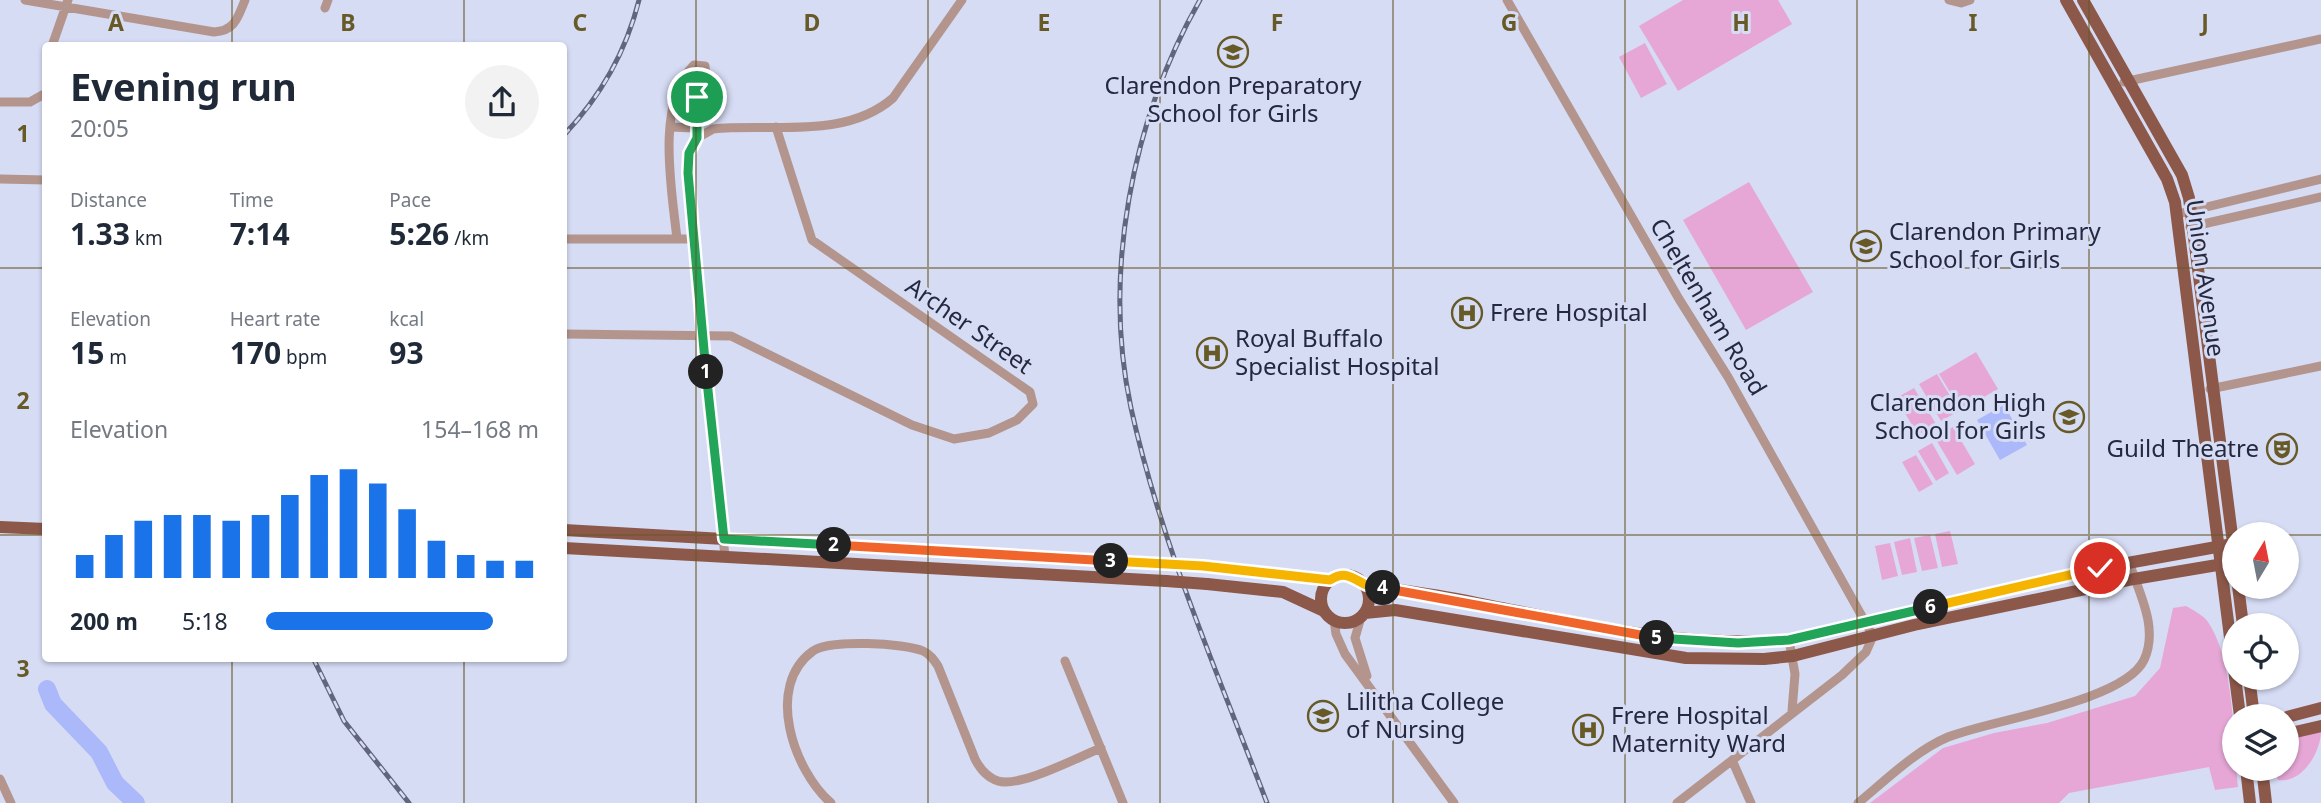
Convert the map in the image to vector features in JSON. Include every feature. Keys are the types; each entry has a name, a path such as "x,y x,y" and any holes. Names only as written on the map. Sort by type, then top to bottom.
{"main road":[{"name":"Union Avenue","path":"2066,0 2167,179 2178,214 2227,613"},
{"name":"Union Avenue","path":"2082,0 2182,175 2194,226 2230,522"},
{"path":"17,527 42,524"},
{"path":"0,527 42,530"},
{"path":"567,530 1203,566 1330,580 1345,574 1360,579 1366,585 1370,599 1363,615"},
{"path":"1366,585 1678,640 1738,643 1789,640 2129,562 2222,545"},
{"path":"567,548 1207,584 1283,592 1348,623 1363,615 1395,610 1686,658 1731,660 1793,656 2134,579 2221,564"},
{"path":"1329,616 1322,591 1330,580"},
{"path":"2299,714 2321,708"},
{"path":"2299,731 2321,726"},
{"path":"2247,781 2250,803"},
{"path":"2263,781 2266,803"}],"street":[{"path":"25,0 67,4 214,32 224,32 236,23 245,0"},
{"path":"670,127 696,133 713,129 846,122 879,110 892,98 962,0"},
{"name":"Cheltenham Road","path":"1507,0 1672,287 1728,377 1873,636"},
{"path":"1949,0 1961,3 1970,0"},
{"path":"53,42 67,4"},
{"path":"2115,84 2321,39"},
{"path":"677,239 670,175 670,127 684,77 694,65 700,64 705,66 707,74 697,97 696,133 688,163 693,239 725,557"},
{"path":"0,102 30,102 42,96"},
{"name":"Archer Street","path":"702,334 732,337 912,425 954,439 971,438 999,428 1017,420 1033,404 1030,392 1020,384 812,240 776,127"},
{"path":"2178,214 2321,178"},
{"path":"0,179 42,180"},
{"path":"2180,229 2321,197"},
{"path":"567,239 693,239"},
{"path":"567,334 702,334"},
{"path":"2199,391 2321,366"},
{"path":"1858,803 1928,747 1947,737 2045,713 2113,684 2136,670 2146,656 2150,630 2129,562"},
{"path":"1363,615 1356,628 1356,647 1370,685"},
{"path":"1329,616 1340,645 1454,803"},
{"path":"1677,803 1858,661 1871,644 1873,636"},
{"path":"1789,640 1795,685 1792,711"},
{"path":"831,803 807,772 786,716 789,693 799,667 811,652 828,644 913,648 928,654 938,666 975,759 983,772 997,781 1017,782 1101,748"},
{"path":"1065,661 1123,803"},
{"path":"1732,760 1751,803"},
{"path":"0,779 10,803"}],"shaded area":[{"path":"1683,0 1778,0 1792,24 1678,91 1639,26"},
{"path":"1645,43 1667,84 1641,98 1619,57"},
{"path":"1749,182 1813,292 1746,330 1683,220"},
{"path":"1976,352 1998,389 1961,410 1939,374"},
{"path":"1937,374 1959,411 1941,421 1919,384"},
{"path":"1914,388 1936,424 1918,435 1896,398"},
{"path":"1953,427 1975,464 1957,475 1935,438"},
{"path":"1932,443 1949,473 1936,481 1918,451"},
{"path":"1916,455 1933,484 1919,492 1902,462"},
{"path":"1950,531 1958,564 1942,567 1935,534"},
{"path":"1930,535 1938,568 1922,571 1914,538"},
{"path":"1910,538 1917,572 1902,575 1894,542"},
{"path":"1890,543 1898,576 1882,580 1875,546"},
{"path":"2186,606 2201,615 2217,639 2222,655 2222,690 2229,690 2231,704 2222,704 2222,781 2238,781 2238,787 2215,790 2209,767 2069,793 2059,803 1870,803 1943,748 1994,733 2047,723 2135,696 2160,668 2173,608"},
{"path":"2321,731 2314,757 2299,774 2299,737"}],"water":[{"path":"2004,405 2027,445 2000,460 1977,420"}],"waterway":[{"path":"47,689 53,704 99,752 115,783 136,803"}],"railway":[{"path":"567,132 601,89 627,38 639,0"},
{"path":"1200,0 1176,46 1156,95 1129,198 1122,251 1120,304 1123,357 1143,459 1174,559 1267,803"},
{"path":"315,662 344,721 409,803"}],"place":[{"name":"Clarendon Preparatory School for Girls","path":"1233,52"},
{"name":"Clarendon Primary School for Girls","path":"1866,246"},
{"name":"Frere Hospital","path":"1467,313"},
{"name":"Royal Buffalo Specialist Hospital","path":"1212,353"},
{"name":"Clarendon High School for Girls","path":"2069,417"},
{"name":"Guild Theatre","path":"2282,449"},
{"name":"Lilitha College of Nursing","path":"1323,716"},
{"name":"Frere Hospital Maternity Ward","path":"1588,730"}],"route":[{"path":"697,97 697,138 689,153 688,173 724,539 1203,566 1330,580 1345,574 1353,575 1366,585 1472,602 1626,634 1738,643 1789,640 2100,568"}]}
